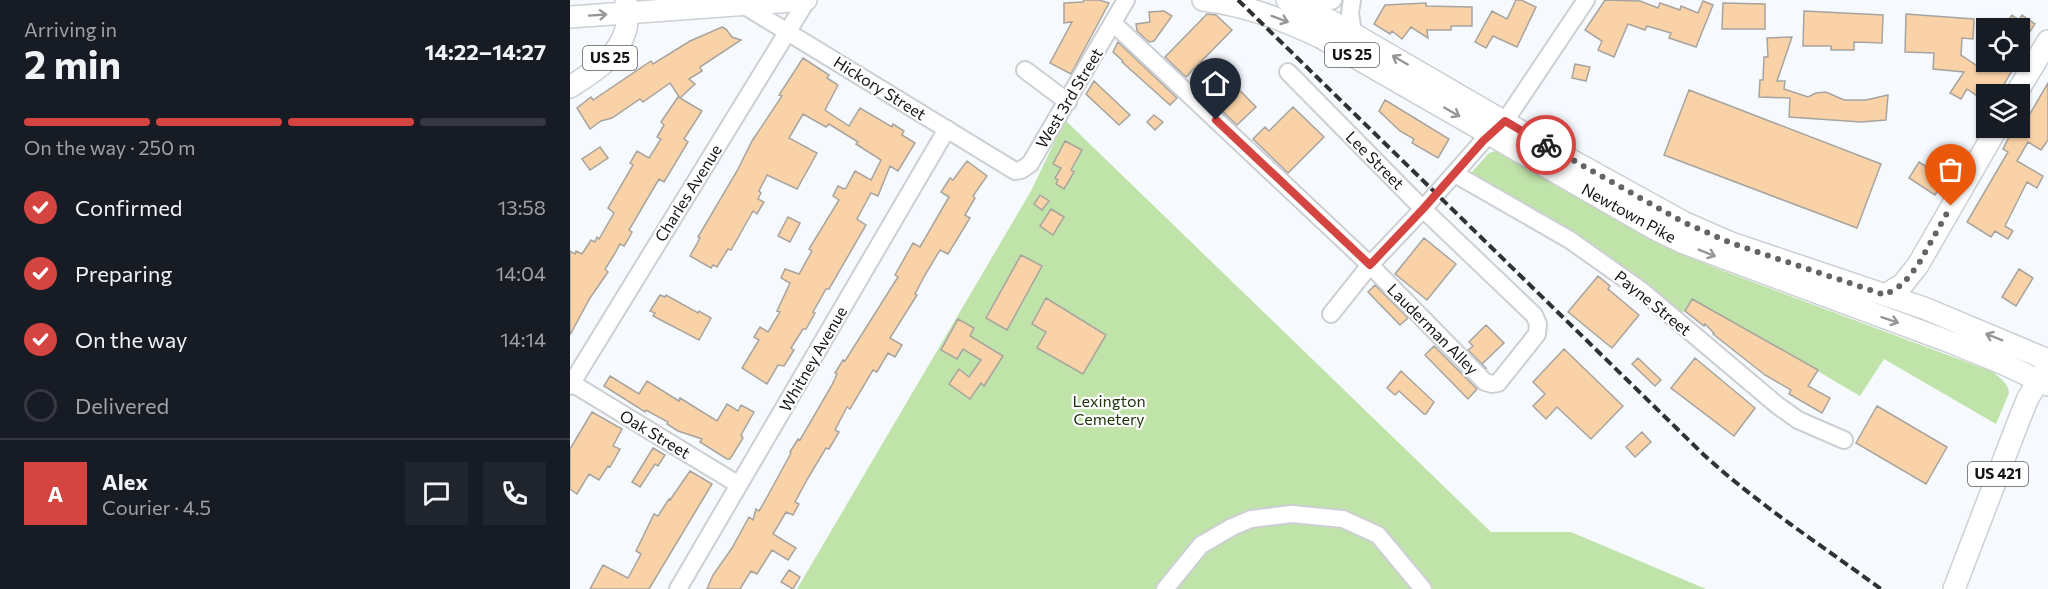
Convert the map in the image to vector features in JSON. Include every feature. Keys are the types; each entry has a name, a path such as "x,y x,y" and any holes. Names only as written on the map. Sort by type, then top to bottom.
{"main road":[{"path":"570,17 626,6 806,0"},
{"name":"Newtown Pike","path":"1203,0 1247,8 1290,22 1683,222 1731,243 1923,308 2048,360"},
{"name":"Newtown Pike","path":"1287,0 1310,9 1353,33 1653,228 1684,243 2045,377"},
{"name":"US 25","path":"570,87 599,68 613,54 626,28 626,6"},
{"path":"2022,84 2048,40"},
{"path":"1885,295 1903,284 1918,265 1991,138"},
{"path":"1918,265 1916,289 1923,308"},
{"name":"US 421","path":"1958,580 2019,420 2045,377"}],"street":[{"name":"Charles Avenue","path":"571,384 806,0"},
{"name":"West 3rd Street","path":"1021,170 1030,164 1126,0"},
{"path":"1310,9 1333,0"},
{"path":"1352,0 1350,13 1353,33"},
{"path":"1331,314 1370,265 1498,128 1586,0"},
{"name":"Hickory Street","path":"740,3 1015,171 1021,170"},
{"name":"Lauderman Alley","path":"1113,23 1370,265 1485,381 1492,384"},
{"path":"1025,70 1068,102"},
{"name":"Lee Street","path":"1288,72 1423,209 1534,315 1538,330 1533,340 1498,383 1492,384"},
{"name":"Whitney Avenue","path":"678,589 948,129"},
{"name":"Payne Street","path":"1455,174 1570,240 1642,291 1777,405 1798,420 1844,440"},
{"name":"Oak Street","path":"571,384 740,485"},
{"path":"1165,589 1201,545 1251,519 1292,514 1343,519 1378,535 1423,589"}],"green space":[{"name":"Lexington Cemetery","path":"1065,120 1491,532 1571,532 1706,589 797,589 1031,191"},
{"path":"1498,150 1676,252 1993,372 2005,384 2009,393 1996,424 1884,359 1860,396 1692,300 1685,311 1679,313 1585,241 1471,173 1489,153"}],"building":[{"path":"1084,0 1109,3 1071,74 1050,63 1072,22 1064,23 1064,3 1083,2"},
{"path":"1516,0 1536,7 1517,47 1493,36 1486,48 1475,42 1492,11 1507,19"},
{"path":"1605,0 1640,1 1658,8 1660,3 1680,10 1681,6 1698,13 1703,1 1713,5 1696,47 1669,38 1671,33 1647,26 1645,30 1628,24 1614,57 1598,50 1602,41 1585,30"},
{"path":"1426,3 1426,6 1472,7 1472,26 1451,26 1451,30 1427,30 1428,38 1411,27 1402,39 1392,31 1390,34 1374,24 1385,5"},
{"path":"1723,3 1765,4 1765,29 1722,29"},
{"path":"1164,11 1172,16 1154,41 1149,42 1137,31 1136,24 1150,22 1149,12"},
{"path":"1804,11 1883,15 1882,43 1854,42 1854,50 1831,50 1831,46 1803,46"},
{"path":"1207,14 1216,15 1232,30 1186,77 1165,57"},
{"path":"1906,14 1974,19 1973,39 1962,38 1961,55 1976,65 1976,72 2011,72 2004,84 1976,84 1976,95 1967,89 1961,99 1950,93 1964,72 1933,69 1934,53 1905,52"},
{"path":"2030,21 2035,24 2030,32"},
{"path":"722,27 732,37 741,40 700,67 702,71 689,79 695,84 680,98 670,83 643,102 640,99 612,118 601,121 590,129 577,108 591,97 593,100 651,61 653,64 690,41"},
{"path":"1792,37 1777,81 1785,81 1784,89 1808,97 1826,92 1844,100 1866,100 1888,95 1886,120 1861,122 1789,117 1790,98 1759,97 1760,80 1763,80 1764,57 1768,57 1767,38"},
{"path":"1118,42 1177,98 1170,105 1113,52"},
{"path":"803,58 829,75 827,78 838,85 825,110 849,126 860,108 892,127 893,124 904,131 902,135 915,143 898,171 890,166 878,196 871,193 857,219 866,225 829,289 826,289 806,329 803,329 791,348 794,350 784,366 778,365 767,384 742,368 759,340 754,337 760,327 768,332 780,312 777,311 790,283 781,278 785,269 799,274 812,251 809,249 839,200 833,196 838,186 846,188 855,171 871,180 881,160 829,124 826,127 803,114 789,138 817,153 797,189 767,175 759,191 761,193 758,199 764,202 757,214 753,211 731,250 728,249 717,267 713,265 711,268 690,256 700,238 698,237 752,141 782,96 779,95"},
{"path":"1575,64 1590,67 1586,81 1572,78"},
{"path":"1226,76 1256,107 1237,125 1206,96"},
{"path":"1094,81 1130,115 1119,125 1086,94"},
{"path":"2048,83 2048,140 2041,150 2028,142 2017,161 2043,176 2037,188 2027,182 2005,226 2013,231 2008,239 1995,231 1991,237 1967,222 2008,152 2003,149 2008,138 2030,138 2030,114"},
{"path":"1689,90 1881,164 1857,228 1664,155"},
{"path":"678,97 702,111 684,139 688,142 664,182 659,179 629,230 632,232 629,238 624,246 620,244 605,269 608,272 590,298 570,335 570,251 582,254 591,240 595,242 597,237 599,239 614,213 608,208 633,165 630,163 637,151 649,158 661,139 657,137 664,125 661,122"},
{"path":"1385,100 1449,139 1438,158 1412,143 1414,139 1400,131 1379,111"},
{"path":"1293,107 1324,137 1288,173 1253,139 1265,127 1269,131"},
{"path":"1154,115 1163,122 1155,130 1147,122"},
{"path":"1065,141 1082,150 1071,170 1074,172 1064,189 1056,184 1058,180 1055,178 1061,168 1053,164"},
{"path":"600,147 608,158 590,170 582,159"},
{"path":"967,161 987,176 973,196 975,198 965,215 970,218 948,254 940,250 915,294 917,295 890,338 902,345 895,357 888,353 877,372 873,370 850,409 847,407 835,430 839,432 829,449 826,448 795,502 799,504 793,515 786,512 773,534 796,548 788,560 772,550 757,574 751,571 740,589 707,589 713,575 732,548 749,517 753,520 756,509 759,511 790,452 798,439 800,440 832,385 837,374 835,373 898,277 895,275 913,243 920,247 949,197 941,192 950,178 953,180"},
{"path":"1919,162 1945,179 1935,195 1909,178"},
{"path":"1040,195 1049,201 1042,210 1034,204"},
{"path":"1051,209 1064,217 1053,235 1040,226"},
{"path":"788,217 800,223 790,242 778,236"},
{"path":"1424,238 1456,264 1427,300 1395,274"},
{"path":"1021,255 1042,266 1007,330 986,318"},
{"path":"2019,269 2033,278 2016,306 2002,297"},
{"path":"1598,276 1610,286 1608,289 1639,315 1612,348 1568,312"},
{"path":"1375,285 1408,318 1400,325 1368,292"},
{"path":"660,295 665,297 666,295 711,318 699,340 653,316 655,313 650,311"},
{"path":"1046,298 1106,335 1083,374 1037,348 1046,332 1032,324"},
{"path":"1692,299 1818,370 1808,386 1830,398 1822,413 1789,394 1791,390 1765,375 1713,334 1705,324 1704,326 1685,311"},
{"path":"958,319 974,328 970,336 1003,356 984,386 981,383 970,399 949,384 959,369 969,377 981,360 963,349 957,359 941,350"},
{"path":"1486,325 1504,343 1482,364 1468,350 1473,346 1469,342"},
{"path":"1434,346 1477,389 1468,399 1425,355"},
{"path":"1564,349 1623,406 1591,439 1557,407 1546,419 1533,406 1545,394 1533,382"},
{"path":"1638,358 1661,380 1655,386 1632,364"},
{"path":"1695,358 1755,408 1734,436 1671,388"},
{"path":"1401,371 1434,402 1426,414 1399,391 1395,395 1387,388"},
{"path":"610,376 639,394 647,381 717,421 727,404 738,411 741,405 754,412 741,435 743,438 730,459 727,459 700,442 702,439 678,431 667,424 668,422 646,410 645,412 604,386"},
{"path":"1877,406 1947,447 1926,484 1856,443"},
{"path":"592,412 622,429 613,446 620,449 610,467 608,466 599,480 589,474 577,494 570,489 570,449"},
{"path":"1642,432 1651,442 1635,457 1626,447"},
{"path":"653,448 665,455 658,466 655,464 640,487 632,482"},
{"path":"690,471 712,484 649,589 590,589 603,565 628,578 641,554 636,551 654,514 658,516"},
{"path":"789,570 800,577 793,589 781,582"}],"railway":[{"path":"1238,0 1704,455 1768,508 1881,589"}],"way so far":[{"path":"1546,145 1683,222 1731,243 1885,295 1903,284 1918,265 1951,206"}],"route":[{"path":"1216,120 1370,265 1470,158 1483,141 1505,121 1546,145"}]}
